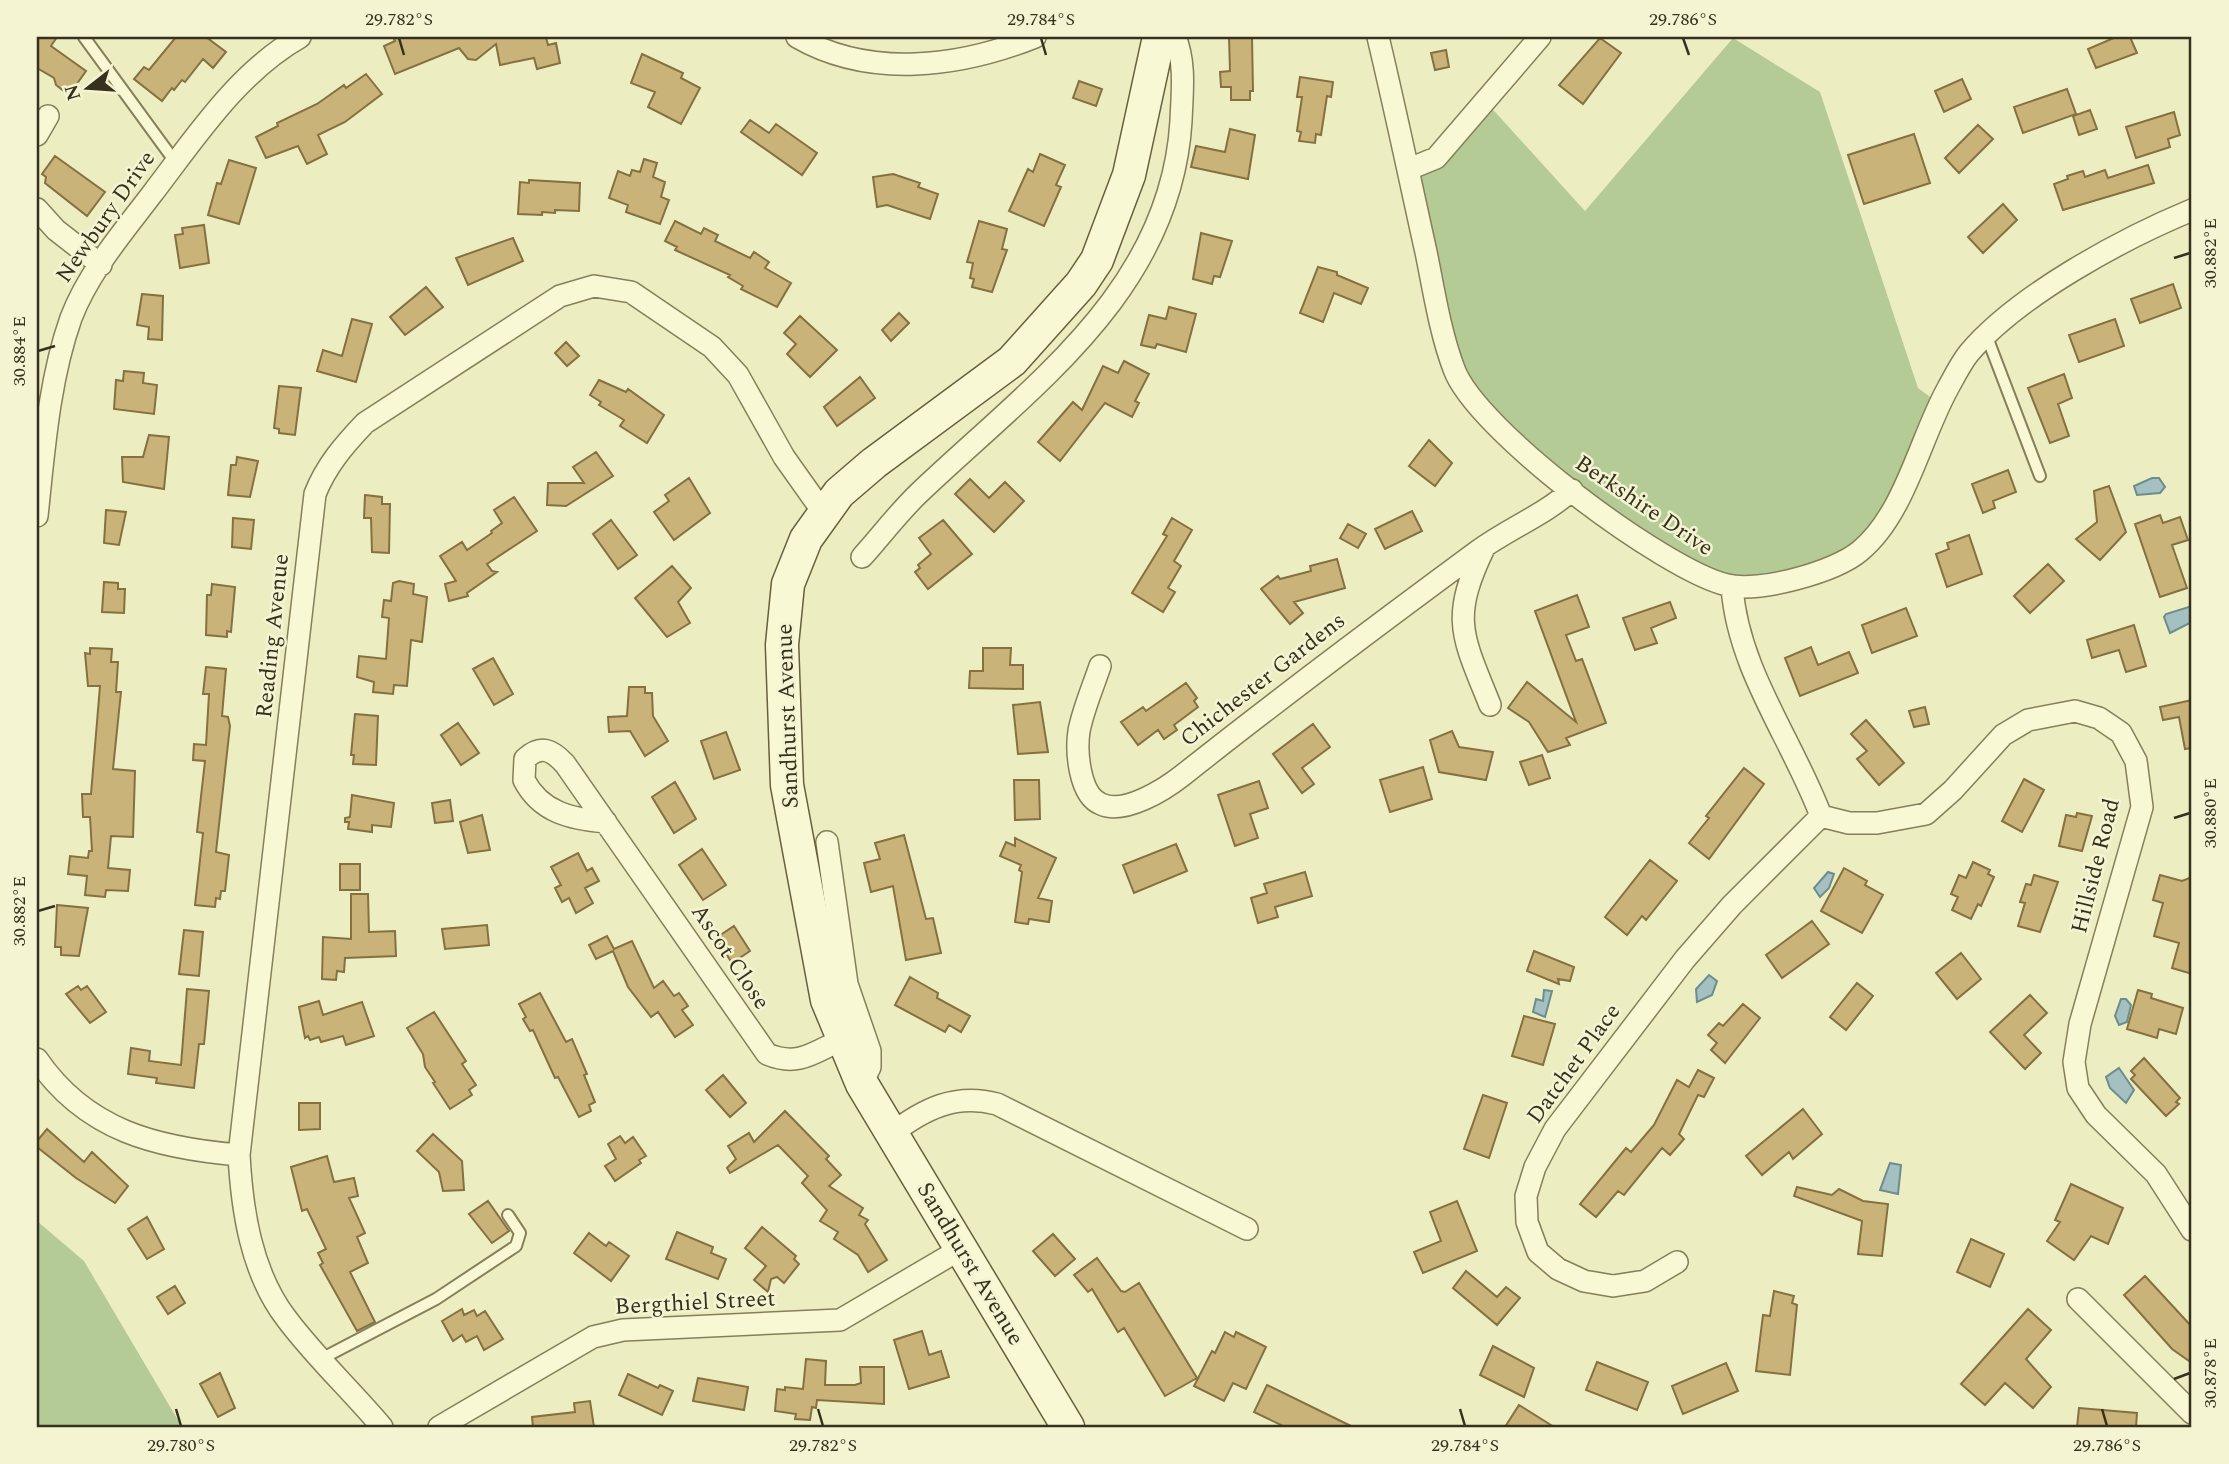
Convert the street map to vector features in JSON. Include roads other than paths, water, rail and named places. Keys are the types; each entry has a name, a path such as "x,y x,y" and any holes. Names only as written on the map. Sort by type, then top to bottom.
{"street":[{"name":"Newbury Drive","path":"37,516 39,475 58,358 81,296 176,163 242,82 272,55 300,37"},
{"path":"797,37 832,54 859,62 885,65 961,60 1035,37"},
{"name":"Sandhurst Avenue","path":"1068,1427 959,1250 862,1084 841,1040 827,1000 787,785 782,645 788,583 806,539 823,512 874,463 1012,361 1082,284 1097,260 1129,175 1158,37"},
{"path":"862,557 920,492 1063,360 1105,313 1123,286 1162,207 1174,170 1183,81 1181,55 1175,37"},
{"name":"Berkshire Drive","path":"1378,37 1454,370 1480,412 1526,455 1572,491 1696,576 1731,587 1783,582 1838,566 1878,535 1894,509 1947,390 1968,354 2012,313 2095,259 2192,210"},
{"path":"1409,169 1436,158 1540,37"},
{"path":"37,135 48,116"},
{"path":"37,209 56,230 101,265"},
{"name":"Reading Avenue","path":"382,1427 284,1316 263,1277 244,1215 239,1155 314,494 341,447 374,417 560,296 594,286 631,292 712,347 727,361 761,412 784,457 823,512"},
{"name":"Chichester Gardens","path":"1100,666 1079,732 1079,752 1085,785 1091,798 1114,807 1150,795 1178,779 1304,679 1485,546 1572,491"},
{"path":"1485,546 1470,576 1461,614 1467,648 1490,705"},
{"path":"1731,587 1745,650 1758,684 1809,782 1821,816"},
{"name":"Hillside Road","path":"1821,816 1849,823 1863,823 1926,814 1953,790 2003,735 2028,720 2075,711 2099,718 2121,733 2136,761 2142,807 2078,1033 2074,1062 2078,1088 2096,1115 2156,1174 2192,1230"},
{"name":"Datchet Place","path":"1677,1262 1645,1281 1613,1286 1584,1281 1558,1269 1538,1252 1527,1222 1525,1196 1555,1129 1685,959 1739,897 1821,816"},
{"name":"Ascot Close","path":"606,822 766,1054 788,1061 802,1059 841,1040"},
{"path":"827,842 847,984 871,1060 862,1084"},
{"path":"37,1059 74,1100 125,1132 166,1146 239,1155"},
{"path":"891,1134 937,1105 963,1100 989,1102 1247,1229"},
{"name":"Bergthiel Street","path":"439,1427 593,1337 623,1330 840,1320 959,1250"},
{"path":"2078,1299 2192,1413"}],"lane":[{"path":"84,37 176,163"},
{"path":"1987,337 2040,476"},
{"path":"321,1360 436,1299 516,1245 520,1233 508,1215"}],"water":[{"path":"2152,478 2159,478 2165,487 2160,493 2137,495 2134,486"},
{"path":"2192,606 2192,622 2170,633 2164,617 2166,614"},
{"path":"1828,872 1834,874 1829,888 1820,897 1814,888"},
{"path":"1709,975 1717,981 1712,995 1697,1002 1696,989"},
{"path":"1544,990 1552,991 1545,1017 1533,1012 1536,999 1543,1001"},
{"path":"2121,999 2126,999 2131,1005 2127,1022 2119,1025 2115,1016"},
{"path":"2119,1068 2134,1090 2126,1103 2110,1088 2106,1077"},
{"path":"1890,1163 1901,1165 1898,1194 1880,1190"}]}
